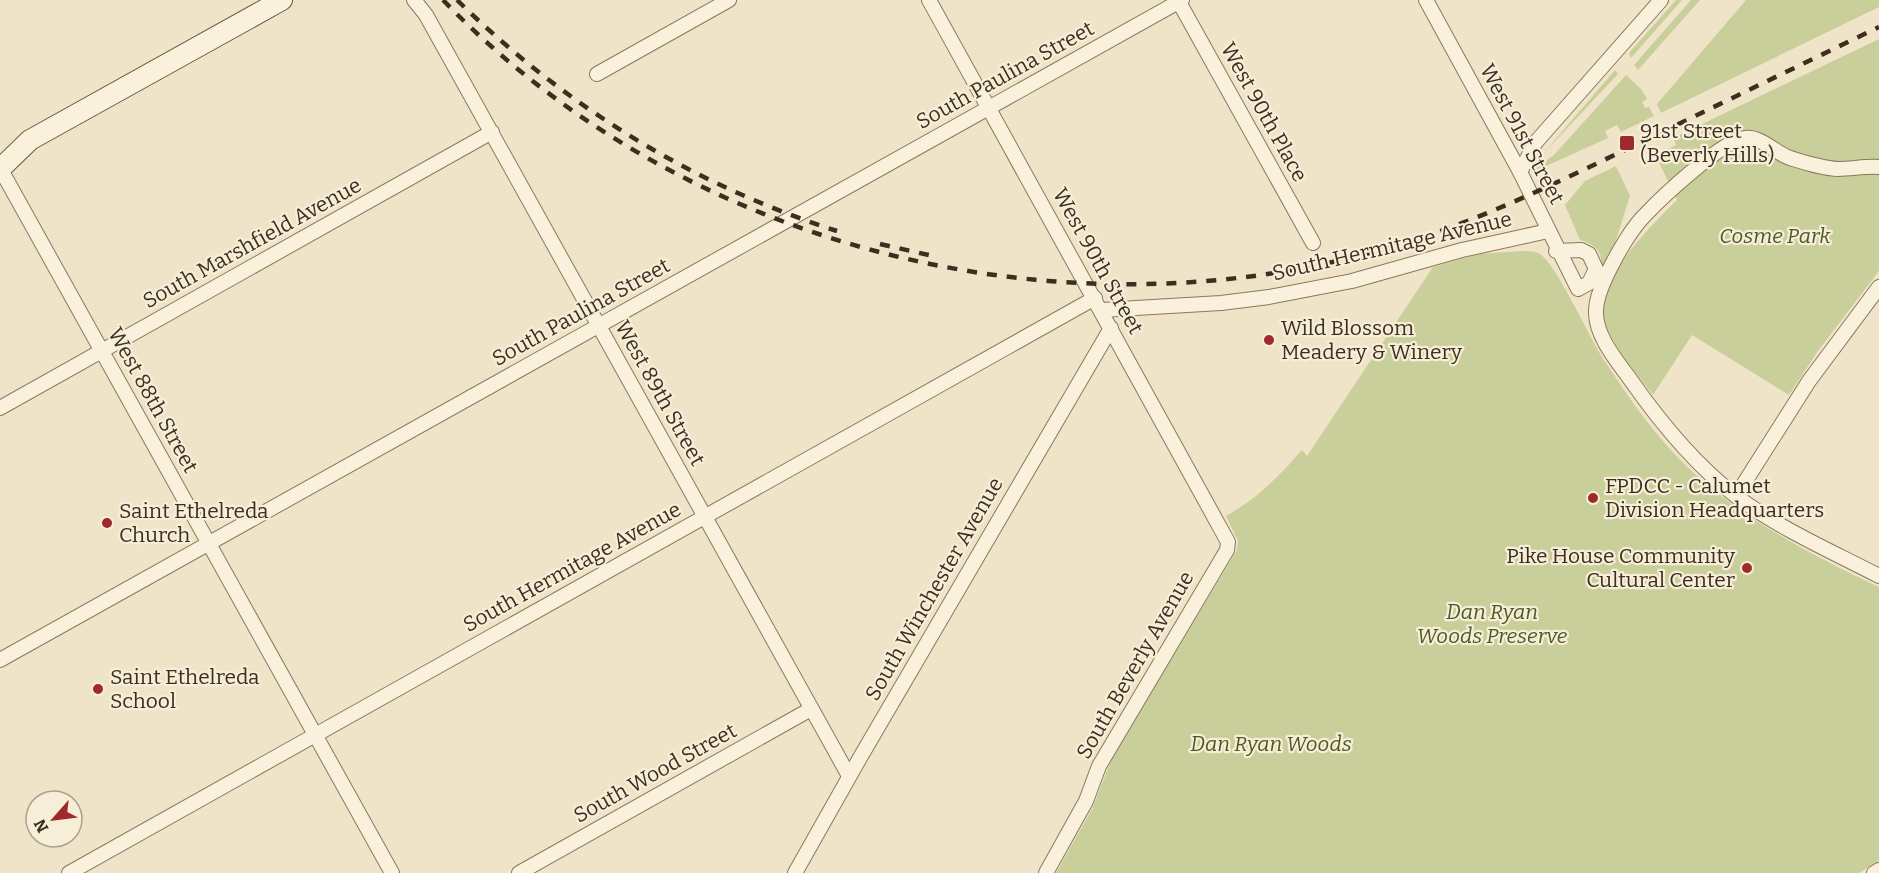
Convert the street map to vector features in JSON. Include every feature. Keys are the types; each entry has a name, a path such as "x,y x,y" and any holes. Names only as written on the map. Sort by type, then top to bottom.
{"main road":[{"path":"0,169 30,140 282,0"},
{"path":"0,147 30,140"}],"street":[{"name":"West 89th Street","path":"414,0 426,15 492,132 849,776"},
{"path":"597,74 729,0"},
{"name":"West 90th Street","path":"929,0 1228,542"},
{"name":"West 91st Street","path":"1426,0 1520,172 1556,251 1578,289 1589,283 1594,276 1595,261 1589,254 1581,250 1556,251"},
{"path":"1520,172 1536,142 1661,0"},
{"name":"South Paulina Street","path":"0,660 1180,1"},
{"name":"West 90th Place","path":"1180,1 1312,243"},
{"name":"South Marshfield Avenue","path":"0,408 492,132"},
{"path":"1879,167 1822,167 1785,156 1749,137 1737,139 1713,156 1648,211 1632,231 1599,292 1595,311 1604,339 1613,356 1658,419 1681,446 1736,496 1799,536 1879,576"},
{"name":"West 88th Street","path":"0,169 392,873"},
{"name":"South Hermitage Avenue","path":"69,873 705,518 1098,304 1221,303 1269,297 1352,281 1462,250 1548,231"},
{"path":"1736,496 1809,381 1879,286"},
{"name":"South Winchester Avenue","path":"795,873 849,776 1111,328"},
{"name":"South Beverly Avenue","path":"1046,873 1086,801 1099,766 1227,550 1228,542"},
{"name":"South Wood Street","path":"519,873 811,709"},
{"path":"1874,873 1879,870"}],"green space":[{"path":"1676,0 1682,0 1631,58 1629,53"},
{"path":"1691,0 1700,0 1638,70 1634,65"},
{"path":"1746,0 1879,0 1879,7 1661,113 1657,104"},
{"name":"Cosme Park","path":"1879,39 1879,271 1818,351 1789,395 1692,335 1653,395 1609,333 1602,312 1603,299 1618,268 1642,236 1677,200 1657,158 1658,154 1676,145 1673,138"},
{"path":"1615,70 1618,74 1542,155"},
{"path":"1626,75 1642,90 1647,99 1642,102 1645,108 1649,107 1654,116 1621,132 1617,125 1605,131 1608,138 1535,171 1534,169 1554,155"},
{"path":"1616,166 1630,196 1617,237 1601,275 1602,263 1599,253 1592,245 1580,240 1565,205 1585,181"},
{"name":"Dan Ryan Woods Preserve","path":"1523,251 1538,253 1547,261 1565,288 1599,352 1620,385 1643,417 1690,470 1766,527 1822,559 1879,587 1879,861 1859,873 1056,873 1092,809 1112,758 1237,550 1238,541 1226,516 1267,486 1302,450 1307,456 1433,267 1478,254"}],"railway":[{"path":"443,0 537,85 643,155 756,211 876,251 1000,276 1126,284 1253,276 1377,251 1443,230 1569,177 1879,27"},
{"path":"457,0 542,74 587,108 634,138 682,166 732,190 837,231"},
{"path":"880,244 933,256"}],"place":[{"name":"91st Street (Beverly Hills)","path":"1627,143"},
{"name":"Wild Blossom Meadery & Winery","path":"1269,340"},
{"name":"FPDCC - Calumet Division Headquarters","path":"1593,498"},
{"name":"Saint Ethelreda Church","path":"107,523"},
{"name":"Pike House Community Cultural Center","path":"1747,568"},
{"name":"Saint Ethelreda School","path":"98,689"}],"park label":[{"name":"Dan Ryan Woods","path":"1271,744"}]}
